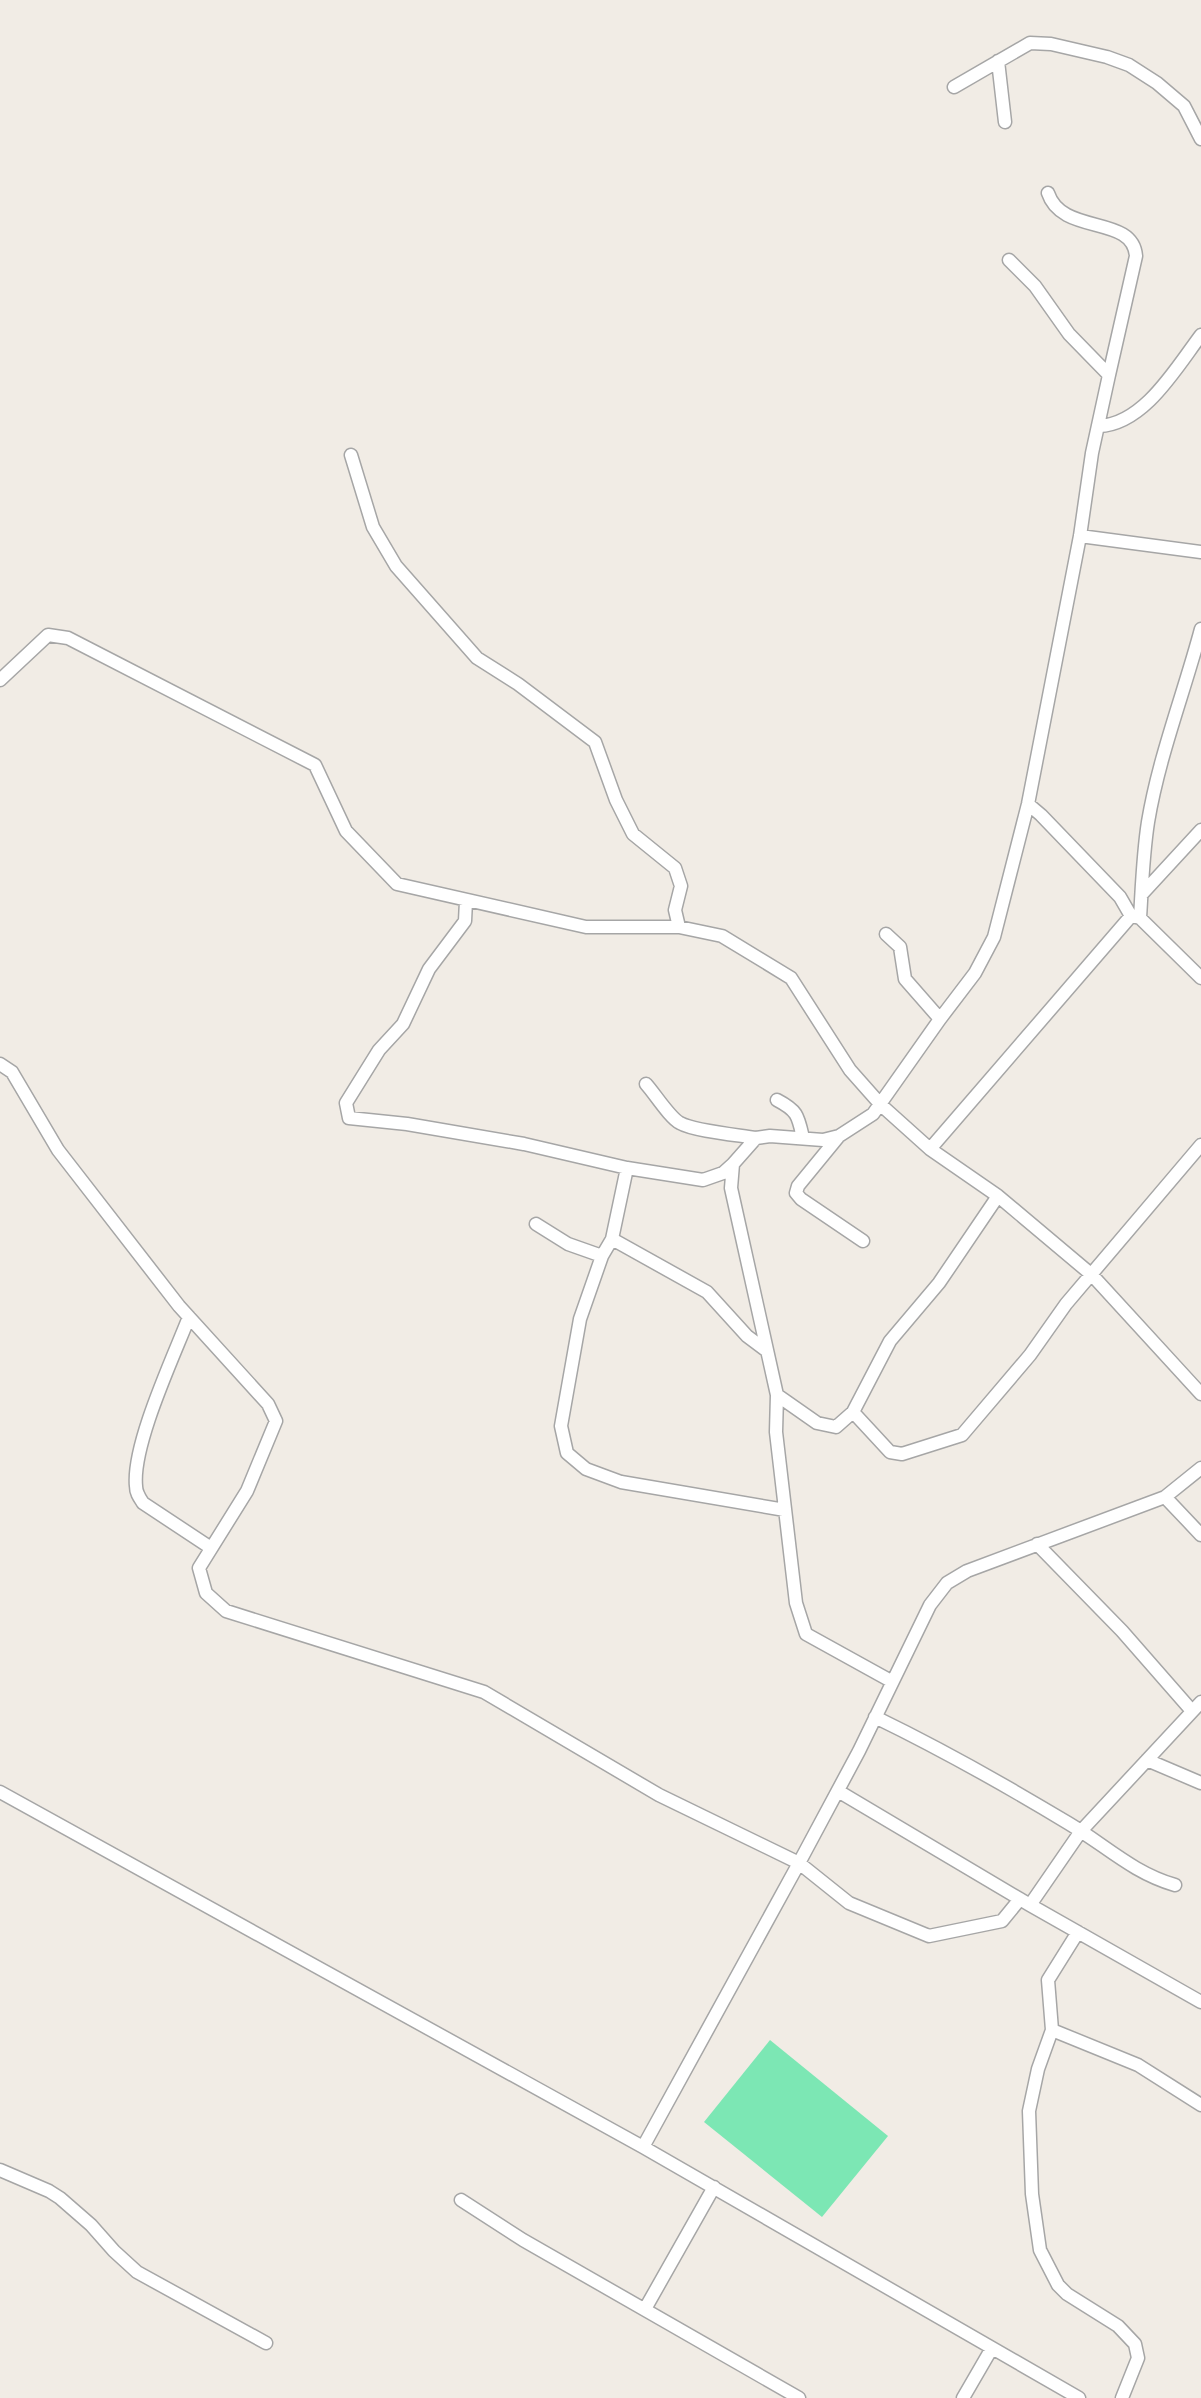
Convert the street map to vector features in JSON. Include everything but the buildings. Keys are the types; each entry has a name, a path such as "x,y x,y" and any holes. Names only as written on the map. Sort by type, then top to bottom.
{"street":[{"path":"954,87 1030,43 1051,44 1107,57 1129,65 1184,106 1201,140"},
{"path":"998,61 1005,122"},
{"path":"863,1241 801,1199 796,1193 798,1186 839,1136 873,1114 881,1105 940,1019 975,973 994,937 1028,804 1080,536 1092,453 1136,256 1135,245 1121,232 1076,220 1051,203 1048,193"},
{"path":"1009,260 1035,286 1069,334 1109,375"},
{"path":"1099,426 1112,425 1130,418 1144,407 1201,335"},
{"path":"351,455 374,527 396,566 477,658 518,684 595,742 616,800 633,834 675,868 681,886 675,910 679,927"},
{"path":"1080,536 1201,552"},
{"path":"930,1149 1135,917 1142,894 1148,824 1154,792 1201,628"},
{"path":"0,680 48,635 68,638 315,765 346,831 397,884 586,927 679,927 722,936 791,978 850,1070 881,1105 930,1149 998,1196 1092,1275 1201,1394"},
{"path":"1028,804 1120,897 1135,917 1201,978"},
{"path":"1142,894 1201,830"},
{"path":"466,901 465,921 429,969 403,1024 379,1050 346,1103 349,1118 407,1124 524,1144 627,1168 703,1180 723,1173 734,1164 756,1138"},
{"path":"886,934 900,947 905,978 940,1019"},
{"path":"0,1064 12,1072 58,1150 189,1317 268,1404 276,1421 247,1491 199,1568 206,1593 226,1611 484,1692 660,1795 799,1863 849,1903 929,1936 1002,1921 1025,1902 1081,1831 1197,1706 1037,1544"},
{"path":"646,1084 671,1116 681,1124 756,1138 770,1136 823,1140 839,1136"},
{"path":"777,1100 797,1113 803,1138"},
{"path":"853,1412 890,1452 902,1454 962,1435 1030,1355 1066,1304 1201,1145"},
{"path":"734,1164 732,1188 777,1395 776,1432 796,1603 806,1634 891,1681"},
{"path":"627,1168 612,1239 602,1256 580,1319 561,1426 567,1453 586,1469 621,1482 785,1510"},
{"path":"777,1395 817,1423 836,1427 853,1412 890,1341 939,1283 998,1196"},
{"path":"536,1224 568,1244 602,1256"},
{"path":"612,1239 707,1292 747,1336 768,1351"},
{"path":"189,1317 150,1416 139,1457 135,1484 137,1495 143,1503 211,1548"},
{"path":"643,2147 799,1863 875,1718 891,1681 930,1605 947,1583 967,1571 1165,1497 1201,1468"},
{"path":"1165,1497 1201,1535"},
{"path":"875,1718 948,1753 1081,1831 1133,1869 1175,1885"},
{"path":"1147,1760 1201,1783"},
{"path":"837,1791 1201,2002"},
{"path":"0,1792 643,2147 1079,2398"},
{"path":"1078,1932 1048,1980 1052,2030 1038,2069 1029,2111 1030,2163 1036,2231 1040,2250 1058,2285 1067,2294 1118,2326 1135,2344 1138,2358 1122,2398"},
{"path":"1052,2030 1138,2066 1201,2105"},
{"path":"0,2170 60,2198 91,2225 137,2272 266,2343"},
{"path":"645,2310 714,2187"},
{"path":"460,2200 523,2240 799,2398"},
{"path":"963,2398 992,2348"}],"green space":[{"path":"770,2040 888,2136 822,2217 704,2122"}]}
